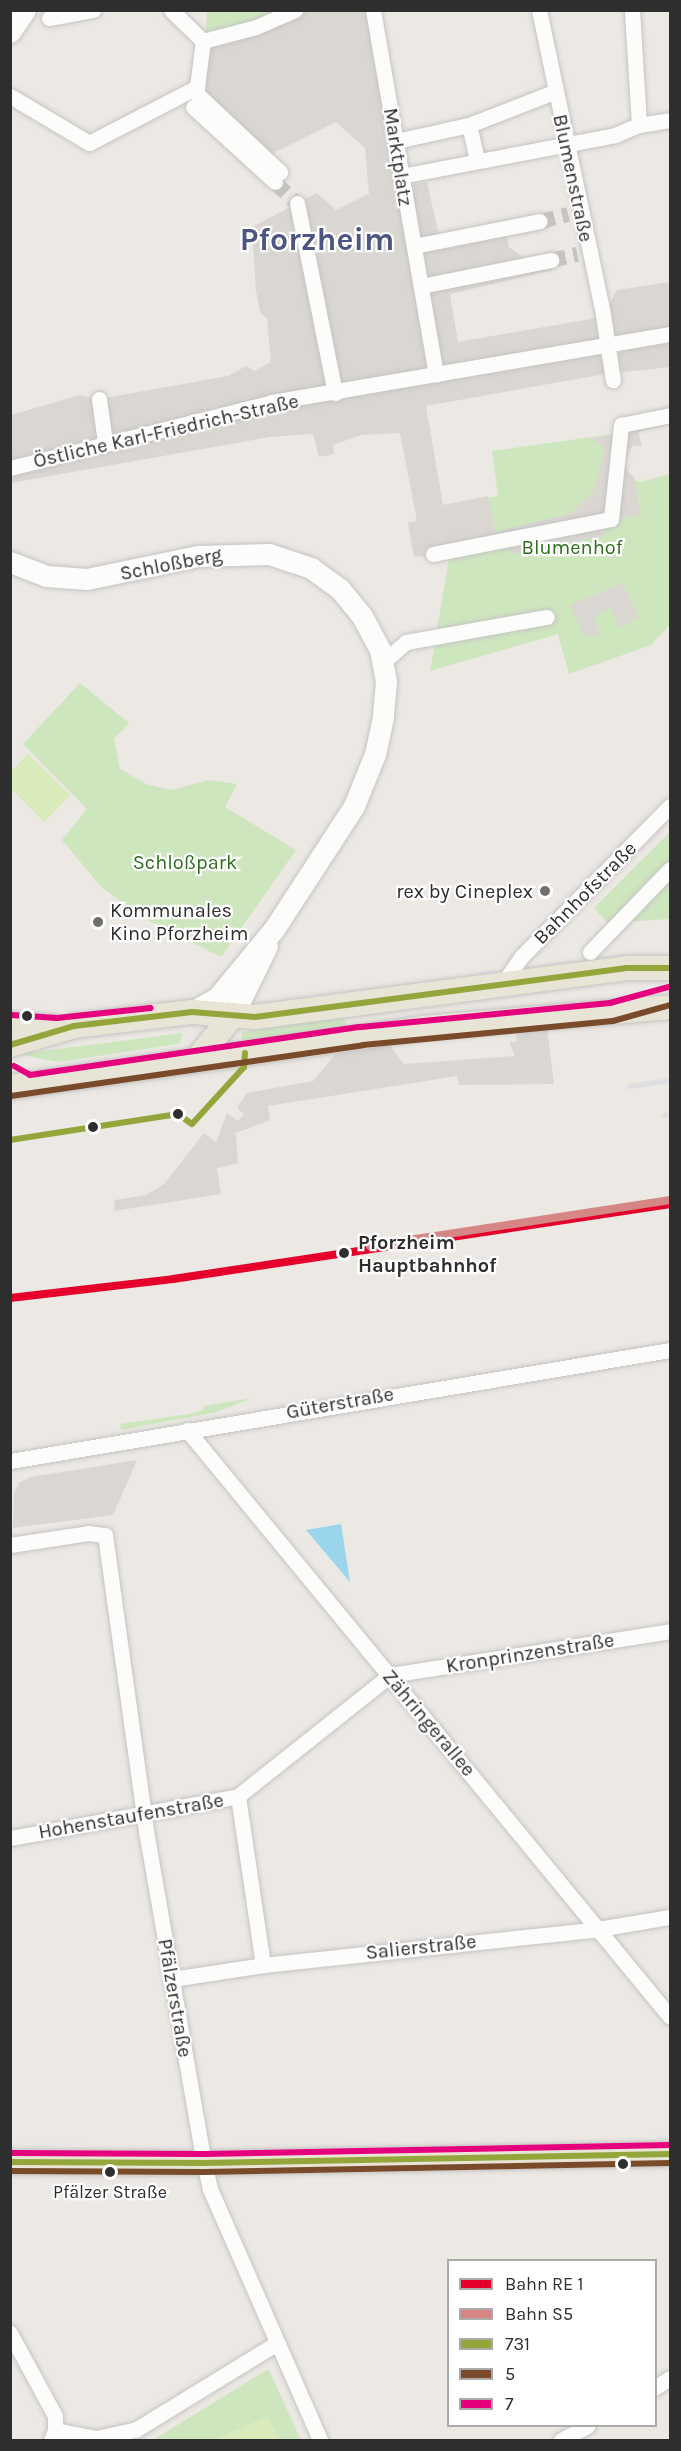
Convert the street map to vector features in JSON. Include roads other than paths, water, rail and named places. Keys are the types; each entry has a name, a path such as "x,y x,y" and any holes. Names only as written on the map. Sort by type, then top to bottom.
{"main road":[{"path":"10,32 25,10"},
{"name":"Schloßberg","path":"10,562 46,576 87,579 218,553 278,556 311,568 352,601 370,628 383,662 383,717 363,784 336,836 274,929 217,998 192,1012"},
{"name":"Schloßberg","path":"233,1015 274,929"},
{"path":"10,1024 74,1026 192,1012 255,1017 627,968 670,968"},
{"path":"16,1082 422,1028 670,1007"},
{"path":"197,1059 233,1015"},
{"path":"10,1045 74,1026"},
{"path":"10,2162 204,2163 670,2154"}],"street":[{"path":"49,18 93,10"},
{"path":"171,10 202,41"},
{"path":"202,41 256,27 295,10"},
{"name":"Marktplatz","path":"373,10 436,375"},
{"name":"Blumenstraße","path":"539,10 566,144 574,213 607,345 613,380"},
{"path":"632,10 639,125"},
{"path":"193,107 278,177 197,94 202,41"},
{"path":"10,96 89,143 197,87"},
{"path":"396,141 469,125 554,92"},
{"path":"401,176 615,135 639,125 670,120"},
{"path":"469,125 477,161"},
{"path":"297,203 335,393"},
{"path":"414,246 540,221"},
{"path":"421,286 550,260"},
{"name":"Östliche Karl-Friedrich-Straße","path":"10,468 105,443 220,418 272,402 670,334"},
{"path":"99,399 105,443"},
{"path":"433,554 611,519 621,425 670,415"},
{"path":"383,662 406,642 547,617"},
{"name":"Bahnhofstraße","path":"503,983 521,957 670,806"},
{"path":"590,952 670,869"},
{"path":"612,1012 648,999 670,996"},
{"name":"Güterstraße","path":"10,1461 670,1350"},
{"name":"Zähringerallee","path":"187,1430 670,2017"},
{"name":"Pfälzerstraße","path":"10,1545 88,1533 105,1535 144,1812 210,2189 320,2440"},
{"name":"Kronprinzenstraße","path":"390,1675 670,1631"},
{"name":"Hohenstaufenstraße","path":"10,1838 238,1796 390,1675"},
{"path":"238,1796 263,1965"},
{"name":"Salierstraße","path":"172,1979 263,1965 597,1929 670,1917"},
{"path":"10,2333 51,2407 53,2435 96,2438 135,2430 277,2343"},
{"path":"657,2386 670,2378"},
{"path":"561,2440 585,2427"}],"water":[{"path":"341,1524 350,1582 306,1530"}],"tunnel":[{"path":"275,182 297,203"},
{"path":"540,221 568,214"},
{"path":"551,260 577,254"}],"railway":[{"path":"629,1086 670,1080"},
{"path":"664,1115 670,1114"}],"rail line":[{"name":"S5","path":"370,1246 670,1200"}],"place":[{"name":"rex by Cineplex","path":"545,891"},
{"name":"Kommunales Kino Pforzheim","path":"98,922"},
{"name":"Pforzheim Hauptbahnhof","path":"344,1253"},
{"name":"Pfälzer Straße","path":"110,2172"}],"district":[{"name":"Pforzheim","path":"317,240"}],"park label":[{"name":"Blumenhof","path":"572,547"},
{"name":"Schloßpark","path":"185,862"}]}
